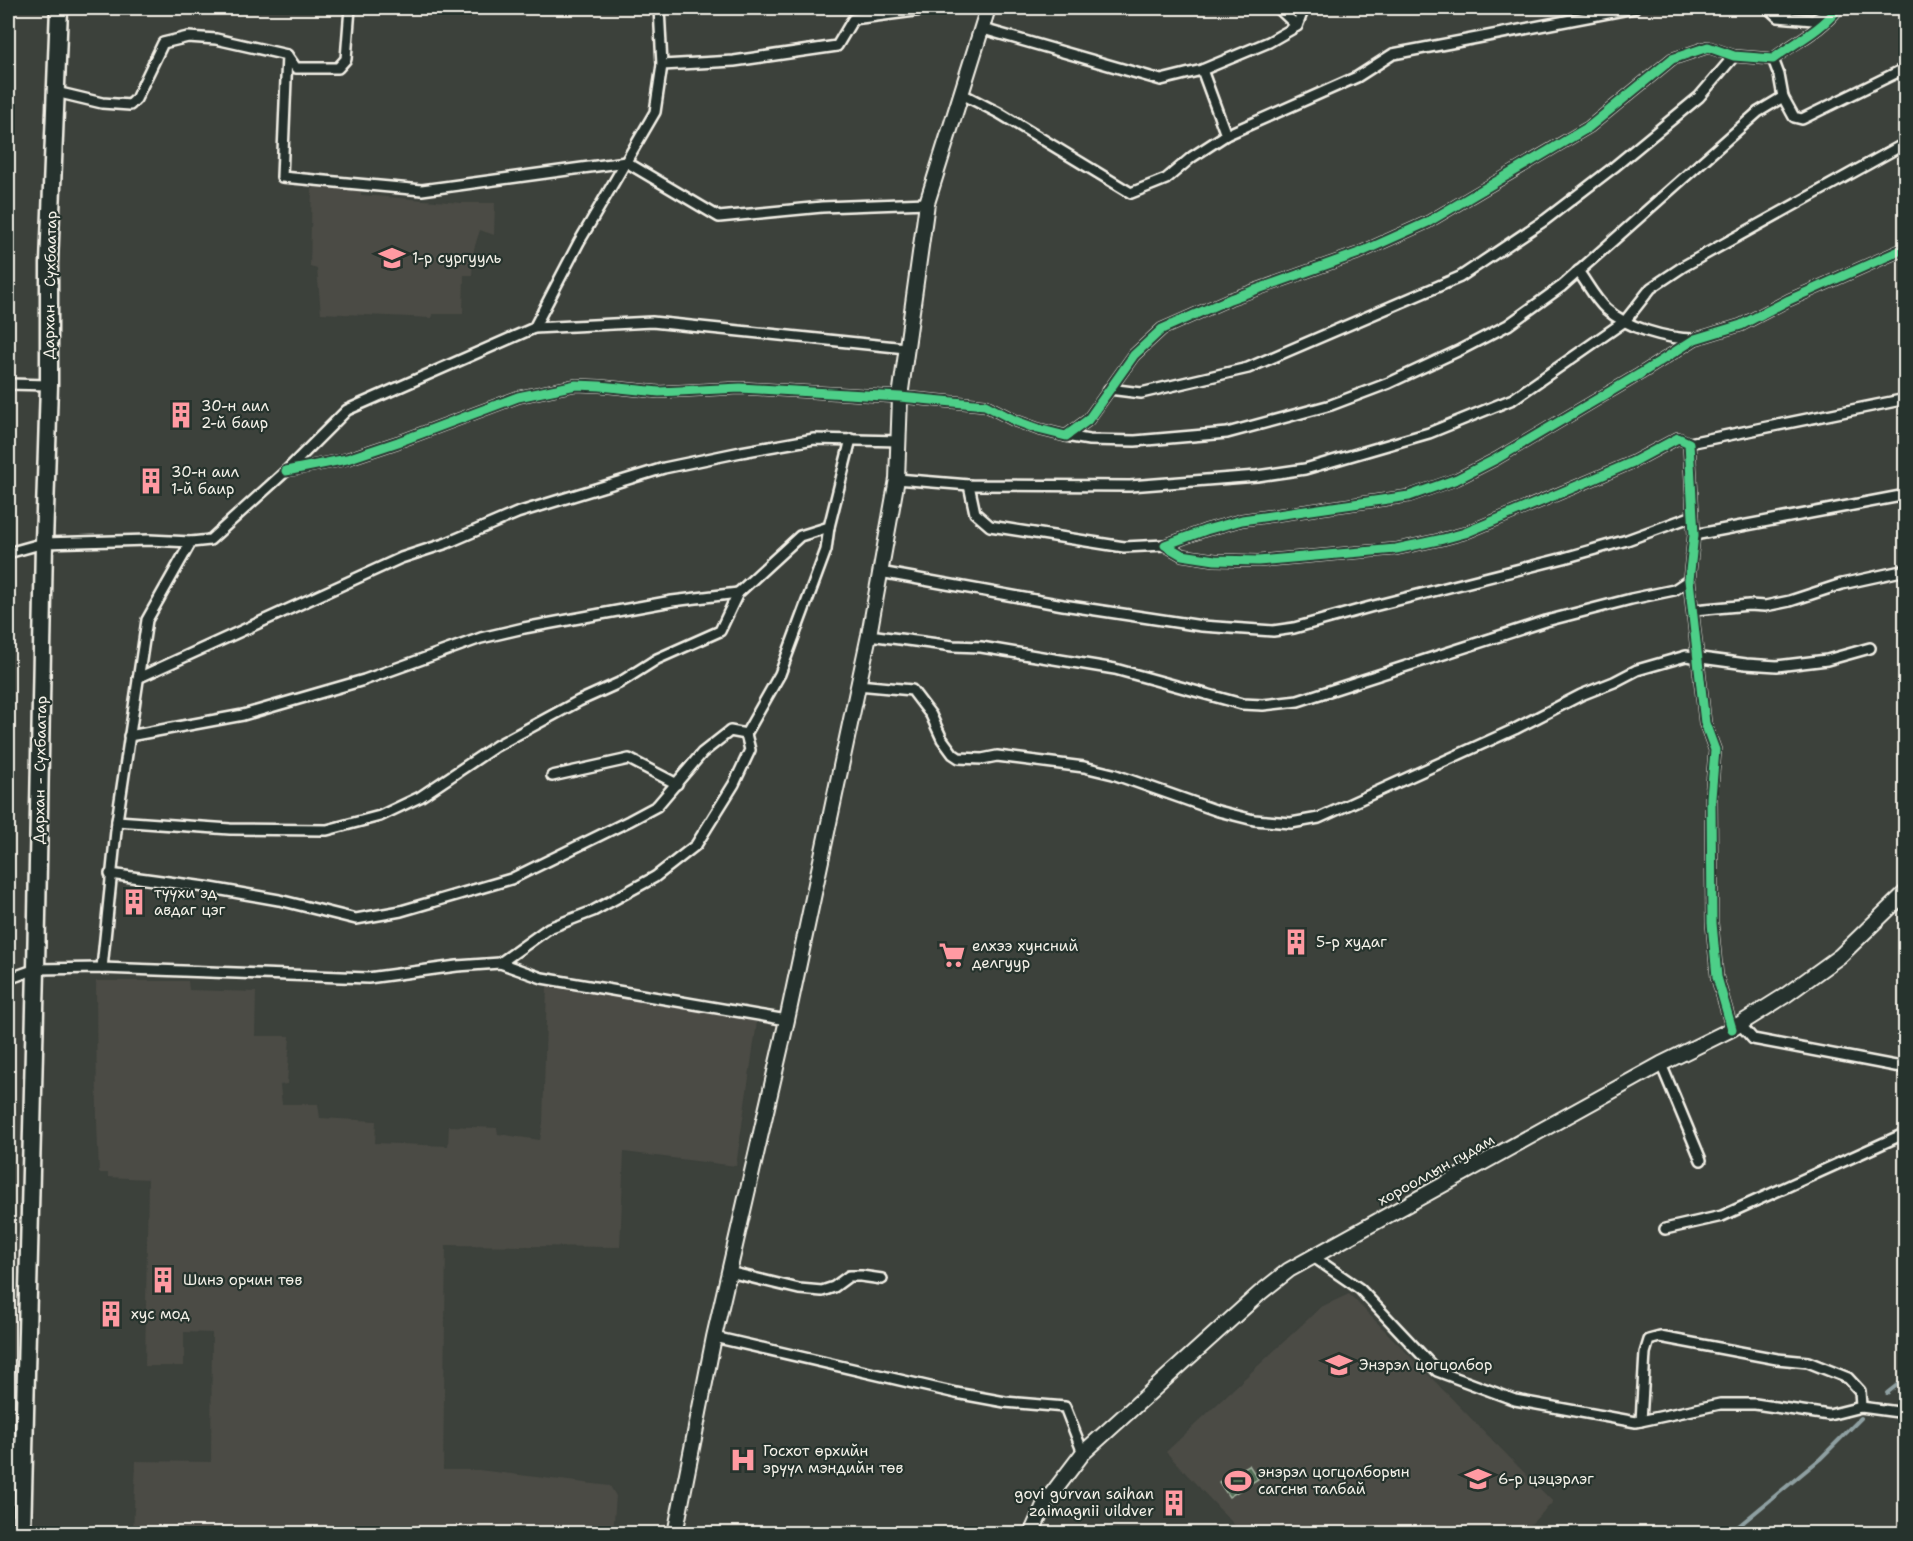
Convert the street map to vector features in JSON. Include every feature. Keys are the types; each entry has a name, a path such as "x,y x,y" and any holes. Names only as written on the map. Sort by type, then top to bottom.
{"highway":[{"name":"Дархан - Сүхбаатар","path":"22,1533 49,385 49,264 59,8"}],"street":[{"path":"56,92 102,103 130,105 136,99 163,43 188,37 216,39 287,55 296,68 338,68 346,58 350,8"},
{"path":"534,328 579,242 655,112 662,65 659,8"},
{"path":"887,8 903,12"},
{"path":"662,65 734,61 837,46 853,19 938,8"},
{"path":"675,1533 714,1337 787,1020 869,635 897,479 900,397 927,202 988,8"},
{"path":"1278,8 1296,27"},
{"path":"983,29 1161,80 1202,70 1269,42 1296,27 1304,8"},
{"path":"962,94 999,113 1131,193 1166,179 1192,156 1226,135 1357,77 1393,54 1635,8"},
{"path":"1768,8 1778,17 1813,20 1839,8"},
{"path":"1066,436 1088,420 1134,355 1162,329 1230,299 1359,253 1428,222 1589,127 1672,59 1708,47 1734,56 1773,59 1792,44 1815,32 1839,8"},
{"path":"287,55 282,177 422,190 626,162 719,217 822,207 927,202"},
{"path":"1109,389 1141,393 1248,368 1460,277 1545,220 1614,167 1698,97 1734,56"},
{"path":"1773,59 1783,97 1794,117 1802,119 1905,68"},
{"path":"1202,70 1226,135"},
{"path":"286,471 347,459 518,397 576,385 659,392 740,388 900,397 985,405 1038,429 1089,440 1135,441 1227,433 1331,405 1389,383 1508,326 1562,286 1758,112 1783,97"},
{"path":"897,479 969,485 1130,486 1257,476 1305,469 1430,433 1513,399 1625,321 1651,288 1684,266 1905,143"},
{"path":"1578,271 1606,309 1625,321 1682,339 1695,339 1741,326 1789,300 1905,248"},
{"path":"8,554 44,543 210,540 286,471 348,410 534,328 651,322 906,348"},
{"path":"969,485 975,513 990,526 1124,547 1165,545 1242,520 1409,496 1457,479 1496,459 1619,387 1695,339"},
{"path":"8,384 49,385"},
{"path":"1165,545 1182,555 1234,561 1396,549 1465,533 1633,462 1678,438 1689,443 1905,399"},
{"path":"138,678 401,558 447,543 517,513 664,468 814,439 899,441"},
{"path":"500,963 549,928 593,911 655,877 696,845 734,784 750,750 746,734 780,674 826,550 829,527 851,439"},
{"path":"1689,443 1694,535 1689,580 1705,723 1715,750 1711,798 1712,923 1717,976 1735,1026 1753,1039 1905,1068"},
{"path":"1694,535 1905,495"},
{"path":"880,572 1063,605 1202,626 1273,631 1294,628 1564,558 1627,540 1693,516"},
{"path":"117,821 230,829 327,830 380,816 420,798 496,746 579,701 619,683 657,659 720,631 738,593 800,536 829,527"},
{"path":"102,968 110,874 147,620 191,542"},
{"path":"1694,610 1749,605 1765,606 1790,601 1842,584 1905,570"},
{"path":"869,635 953,646 981,647 1115,669 1242,704 1263,705 1298,701 1546,621 1674,590 1689,580"},
{"path":"129,736 243,716 364,680 481,638 524,628 672,602 738,593"},
{"path":"858,685 912,690 931,715 942,739 953,754 959,758 982,759 997,756 1084,767 1113,774 1238,817 1291,823 1319,818 1515,729 1581,694 1614,682 1637,670 1686,656 1777,666 1827,660 1870,648"},
{"path":"110,874 236,892 356,919 401,911 511,879 657,806 702,753 730,731 746,734"},
{"path":"552,776 629,759 677,784"},
{"name":"хорооллын гудам","path":"1031,1533 1045,1503 1083,1452 1260,1293 1289,1270 1786,996 1840,956 1905,892"},
{"path":"8,979 36,969 102,968 368,978 457,966 500,963 542,978 787,1020"},
{"path":"1661,1064 1701,1160"},
{"path":"1665,1229 1722,1216 1905,1133"},
{"path":"1312,1257 1360,1289 1437,1371 1515,1400 1636,1422 1720,1404 1755,1404 1829,1415 1861,1407 1905,1413"},
{"path":"729,1272 799,1289 822,1291 834,1287 849,1276 882,1279"},
{"path":"1641,1421 1645,1353 1649,1340 1660,1336 1776,1359 1808,1362 1848,1378 1860,1391 1861,1407"},
{"path":"714,1337 956,1394 1005,1402 1065,1407 1083,1452"}],"shaded area":[{"name":"1-р сургууль","path":"312,186 361,190 361,195 461,203 495,203 494,235 480,230 474,249 472,275 464,275 463,314 433,314 432,318 321,313 317,269 310,267"},
{"path":"96,981 188,981 189,990 256,992 255,1036 290,1036 287,1084 280,1085 282,1104 318,1104 320,1118 376,1121 375,1143 448,1146 449,1126 497,1128 498,1134 540,1140 543,1123 547,986 658,1001 757,1022 736,1166 624,1152 620,1247 446,1245 443,1470 479,1470 610,1486 616,1496 613,1533 133,1533 136,1461 211,1462 212,1333 184,1332 184,1366 145,1366 148,1179 108,1177 108,1173 99,1173"},
{"name":"Энэрэл цогцолбор","path":"1349,1294 1553,1502 1522,1533 1242,1533 1166,1452 1321,1307"}],"green space":[{"name":"энэрэл цогцолборын сагсны талбай","path":"1249,1465 1258,1479 1229,1497 1219,1482"}],"waterway":[{"path":"1887,1393 1906,1378"},
{"path":"1729,1534 1820,1459 1861,1418"}],"cycle path":[{"path":"286,471 347,459 518,397 576,385 659,392 740,388 900,397 985,405 1016,421 1066,436 1088,420 1134,355 1162,329 1230,299 1359,253 1428,222 1589,127 1672,59 1708,47 1734,56 1773,59 1816,30 1838,8"},
{"path":"1732,1029 1717,977 1712,923 1711,798 1715,750 1705,723 1689,580 1694,535 1689,443 1678,438 1633,462 1465,533 1396,549 1258,561 1215,560 1182,555 1165,545 1242,520 1409,496 1457,479 1496,459 1695,339 1741,325 1789,300 1906,248"}],"place":[{"name":"1-р сургууль","path":"392,258"},
{"name":"30-н аил 2-й баир","path":"181,415"},
{"name":"30-н аил 1-й баир","path":"151,481"},
{"name":"түүхи эд авдаг цэг","path":"134,902"},
{"name":"5-р худаг","path":"1296,942"},
{"name":"елхээ хунсний делгуур","path":"952,955"},
{"name":"Шинэ орчин төв","path":"163,1280"},
{"name":"хус мод","path":"111,1314"},
{"name":"Энэрэл цогцолбор","path":"1339,1365"},
{"name":"Госхот өрхийн эрүүл мэндийн төв","path":"743,1460"},
{"name":"6-р цэцэрлэг","path":"1478,1479"},
{"name":"энэрэл цогцолборын сагсны талбай","path":"1238,1481"},
{"name":"govi gurvan saihan zaimagnii uildver","path":"1174,1503"}]}
